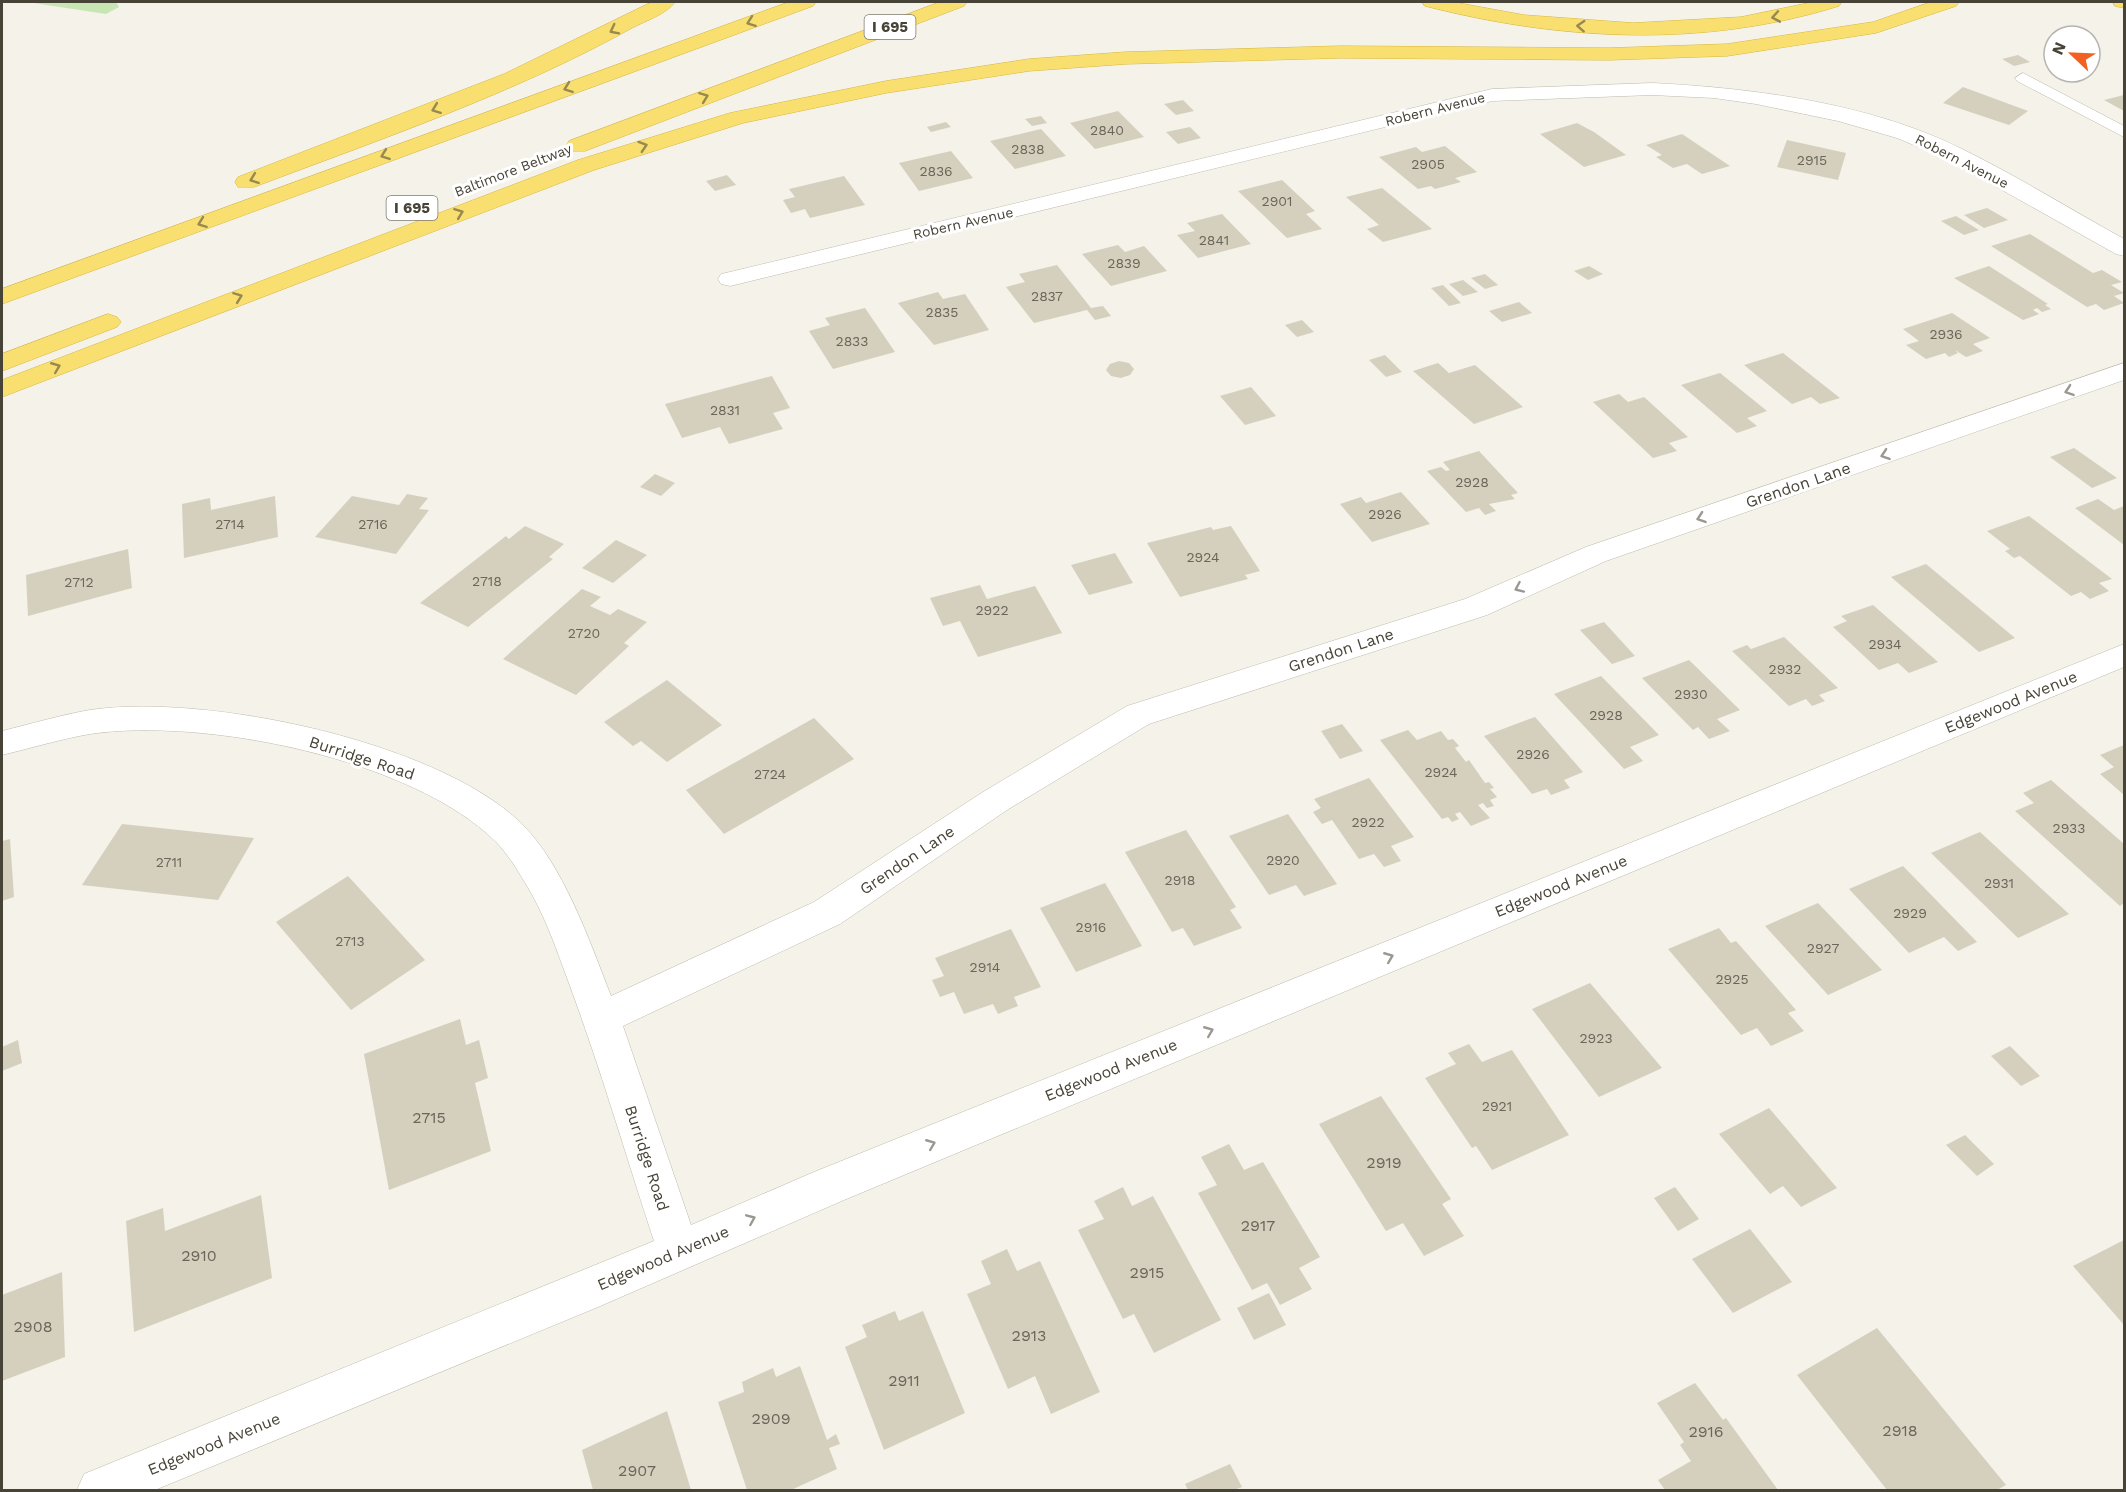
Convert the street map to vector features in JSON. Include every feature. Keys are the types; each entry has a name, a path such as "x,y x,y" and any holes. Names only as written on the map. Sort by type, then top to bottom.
{"highway":[{"path":"221,192 500,85 623,26 665,2"},
{"path":"2,297 806,2"},
{"name":"Baltimore Beltway","path":"369,225 957,2"},
{"path":"1432,2 1524,21 1625,28 1739,23 1812,9 1832,2"},
{"path":"1846,32 1911,2"},
{"path":"2,389 586,165 738,118 886,87 1029,65 1126,58 1341,51 1597,54 1727,50 1876,27 1949,2"},
{"path":"2,276 100,238"},
{"path":"2,363 131,314"}],"street":[{"name":"Robern Avenue","path":"730,279 1492,95 1652,89 1714,92 1756,98 1841,115 1905,133 1953,153 2124,249"},
{"name":"Grendon Lane","path":"601,1018 827,913 995,801 1138,716 1476,607 1596,554 2124,371"},
{"name":"Edgewood Avenue","path":"100,1491 2124,655"},
{"name":"Burridge Road","path":"2,743 91,722 165,719 246,726 334,747 410,771 469,803 509,833 537,871 564,922 601,1018 678,1251"}],"lane":[{"path":"2023,78 2124,132"}],"green space":[{"path":"27,2 116,2 119,7 106,14"}],"building":[{"path":"2018,55 2030,62 2014,66 2002,59"},
{"path":"1963,87 2028,111 2009,125 1943,103"},
{"path":"2124,95 2124,111 2104,100"},
{"path":"1183,100 1194,111 1176,115 1164,104"},
{"path":"1118,111 1144,137 1095,149 1070,123"},
{"path":"1041,116 1047,123 1032,126 1025,119"},
{"path":"946,122 951,127 931,132 927,127"},
{"path":"1577,123 1626,155 1584,167 1540,134"},
{"path":"1190,127 1201,138 1178,144 1166,132"},
{"path":"1041,129 1066,156 1015,169 990,141"},
{"path":"1682,134 1730,166 1702,174 1687,164 1673,168 1656,157 1662,155 1646,145"},
{"path":"1787,140 1846,153 1838,180 1777,167"},
{"path":"1445,146 1477,172 1455,178 1461,182 1435,189 1431,186 1418,189 1379,157 1416,147 1422,152"},
{"path":"951,151 973,178 919,191 899,163"},
{"path":"727,175 736,185 715,191 706,181"},
{"path":"844,176 865,205 810,218 805,209 791,213 783,200 795,197 789,189"},
{"path":"1282,180 1315,211 1306,214 1322,229 1287,238 1238,191"},
{"path":"1382,188 1432,229 1383,242 1367,229 1379,225 1346,197"},
{"path":"1987,208 2008,220 1984,228 1964,215"},
{"path":"1222,214 1251,244 1198,258 1177,235 1195,231 1187,223"},
{"path":"1956,216 1979,230 1964,235 1941,221"},
{"path":"2030,234 2093,273 2102,270 2122,282 2111,285 2124,293 2114,296 2124,303 2104,310 2096,304 2087,307 1991,246"},
{"path":"1118,245 1125,252 1144,246 1167,271 1111,286 1082,254"},
{"path":"1057,265 1091,308 1103,306 1111,316 1095,320 1087,310 1034,323 1006,287 1025,282 1019,274"},
{"path":"1589,266 1603,274 1588,280 1574,271"},
{"path":"1989,266 2048,304 2045,305 2051,309 2042,312 2037,308 2033,310 2039,314 2023,320 1954,278"},
{"path":"1485,274 1498,285 1485,289 1471,278"},
{"path":"1463,280 1478,292 1463,296 1449,284"},
{"path":"1443,285 1461,303 1449,306 1431,288"},
{"path":"938,292 943,299 965,294 989,330 934,345 898,303"},
{"path":"1519,302 1532,313 1502,322 1489,311"},
{"path":"865,308 895,352 833,369 809,331 830,325 825,318"},
{"path":"1952,313 1990,338 1973,344 1983,351 1966,357 1955,350 1958,353 1949,357 1945,353 1926,359 1906,345 1919,341 1903,329"},
{"path":"1302,320 1314,332 1297,337 1285,325"},
{"path":"1783,353 1840,398 1820,404 1811,397 1792,404 1744,365"},
{"path":"1385,355 1402,372 1386,377 1369,360"},
{"path":"1119,361 1129,363 1134,369 1130,375 1121,378 1111,376 1106,370 1110,364"},
{"path":"1438,363 1449,373 1475,365 1523,407 1474,424 1413,371"},
{"path":"1720,373 1767,411 1747,418 1757,426 1737,433 1681,385"},
{"path":"772,376 790,408 773,413 783,429 729,444 720,427 682,438 665,404"},
{"path":"1251,387 1276,416 1245,425 1220,396"},
{"path":"1619,394 1628,402 1644,397 1688,437 1669,443 1677,451 1653,458 1593,402"},
{"path":"2074,448 2117,478 2092,488 2050,457"},
{"path":"1479,451 1518,493 1511,495 1515,499 1489,504 1496,511 1485,515 1479,508 1466,512 1427,471 1441,467 1446,471 1450,470 1443,462"},
{"path":"655,474 675,483 661,496 640,487"},
{"path":"1401,492 1430,524 1372,542 1340,504 1361,497 1366,503"},
{"path":"407,494 428,498 419,509 429,510 396,554 315,537 352,496 399,505"},
{"path":"275,496 278,537 184,558 182,504 210,498 211,510"},
{"path":"2098,499 2114,510 2124,506 2124,545 2075,508"},
{"path":"2029,516 2112,579 2099,583 2109,591 2090,599 2081,592 2071,596 2020,556 2014,558 2005,551 2010,549 1987,531"},
{"path":"525,526 564,544 549,557 553,559 468,627 420,603 506,536 509,539"},
{"path":"1231,526 1260,571 1245,575 1248,579 1180,597 1147,543 1211,527 1213,530"},
{"path":"616,540 647,555 613,583 582,568"},
{"path":"128,549 132,588 28,616 26,575"},
{"path":"1115,553 1133,583 1089,595 1071,565"},
{"path":"1926,564 2015,638 1979,652 1891,577"},
{"path":"980,585 987,599 1035,586 1062,633 978,657 960,621 943,626 930,598"},
{"path":"582,589 601,597 590,606 610,615 618,609 647,622 624,643 629,646 576,695 503,659"},
{"path":"1873,605 1938,662 1909,673 1898,663 1879,670 1833,627 1847,621 1841,616"},
{"path":"1604,622 1635,656 1612,664 1580,630"},
{"path":"1784,637 1838,688 1819,695 1825,701 1812,706 1806,699 1789,706 1732,651 1747,645 1751,649"},
{"path":"1689,660 1740,710 1717,719 1730,731 1709,739 1698,727 1693,730 1642,678"},
{"path":"1601,676 1659,735 1630,747 1643,761 1624,769 1554,694"},
{"path":"667,680 722,725 667,762 641,741 633,746 604,722"},
{"path":"1535,717 1583,772 1564,780 1570,788 1551,795 1547,789 1532,794 1484,736"},
{"path":"814,718 854,759 724,834 686,790"},
{"path":"1342,724 1363,751 1340,759 1321,731"},
{"path":"1408,730 1417,740 1441,731 1448,740 1453,739 1459,746 1455,748 1466,762 1469,760 1485,783 1489,782 1494,788 1490,789 1497,797 1490,800 1494,806 1487,808 1483,803 1478,805 1490,818 1471,826 1460,812 1455,814 1459,819 1452,822 1448,817 1442,819 1380,740"},
{"path":"2124,745 2124,795 2100,774 2114,767 2100,755"},
{"path":"1369,778 1414,837 1391,846 1401,861 1384,867 1374,854 1359,859 1332,820 1322,824 1313,812 1321,808 1314,799"},
{"path":"2051,780 2124,844 2124,903 2120,906 2015,811 2034,803 2023,793"},
{"path":"1288,814 1337,884 1304,896 1296,885 1269,895 1229,836"},
{"path":"122,824 254,838 218,900 82,885"},
{"path":"1186,830 1236,907 1230,910 1242,928 1194,946 1183,928 1172,932 1125,852"},
{"path":"1980,832 2069,914 2018,938 1931,853"},
{"path":"10,839 14,897 2,901 2,841"},
{"path":"1903,866 1977,942 1958,951 1944,937 1909,953 1849,889"},
{"path":"348,876 425,960 351,1010 276,922"},
{"path":"1105,883 1142,946 1076,972 1040,908"},
{"path":"1818,903 1882,970 1828,995 1765,926"},
{"path":"1719,928 1731,943 1736,941 1796,1010 1788,1013 1804,1031 1771,1046 1757,1028 1741,1035 1668,949"},
{"path":"1011,929 1041,987 1014,997 1018,1006 998,1014 993,1004 964,1014 954,992 940,997 932,980 944,976 935,958"},
{"path":"1590,983 1662,1068 1599,1097 1532,1009"},
{"path":"460,1019 466,1045 479,1040 488,1078 475,1083 491,1151 389,1190 364,1054"},
{"path":"18,1040 22,1063 2,1071 2,1047"},
{"path":"1469,1044 1482,1062 1512,1050 1569,1135 1492,1170 1476,1146 1472,1148 1425,1078 1456,1064 1448,1053"},
{"path":"2010,1046 2040,1076 2021,1086 1991,1056"},
{"path":"1381,1096 1451,1199 1442,1204 1464,1236 1424,1256 1403,1223 1386,1231 1319,1124"},
{"path":"1769,1108 1837,1188 1801,1207 1783,1186 1770,1194 1719,1134"},
{"path":"1965,1135 1994,1164 1977,1176 1946,1145"},
{"path":"1229,1144 1244,1170 1263,1162 1320,1257 1299,1268 1312,1289 1280,1305 1267,1283 1252,1290 1198,1193 1217,1185 1201,1157"},
{"path":"1123,1187 1132,1206 1153,1196 1221,1320 1154,1353 1134,1314 1123,1319 1078,1230 1104,1219 1094,1201"},
{"path":"1675,1187 1699,1219 1678,1231 1654,1198"},
{"path":"261,1195 272,1278 134,1332 126,1221 163,1208 165,1231"},
{"path":"1750,1229 1792,1282 1733,1313 1692,1259"},
{"path":"2124,1240 2124,1325 2073,1266"},
{"path":"1007,1249 1017,1271 1040,1261 1100,1392 1051,1414 1035,1376 1008,1389 967,1294 991,1284 981,1261"},
{"path":"62,1272 65,1357 2,1381 2,1295"},
{"path":"1269,1293 1286,1325 1254,1340 1237,1308"},
{"path":"895,1311 899,1321 923,1311 965,1413 884,1450 845,1347 867,1337 862,1325"},
{"path":"1877,1328 2006,1485 1997,1490 1887,1490 1797,1375"},
{"path":"800,1366 827,1440 836,1434 840,1444 829,1448 837,1469 791,1490 747,1490 718,1402 744,1392 742,1382 773,1368 776,1377"},
{"path":"1695,1383 1723,1420 1726,1418 1778,1490 1665,1490 1658,1480 1691,1461 1680,1445 1684,1442 1657,1403"},
{"path":"667,1411 691,1490 593,1490 582,1450"},
{"path":"1230,1464 1242,1487 1234,1490 1188,1490 1185,1484"}]}
